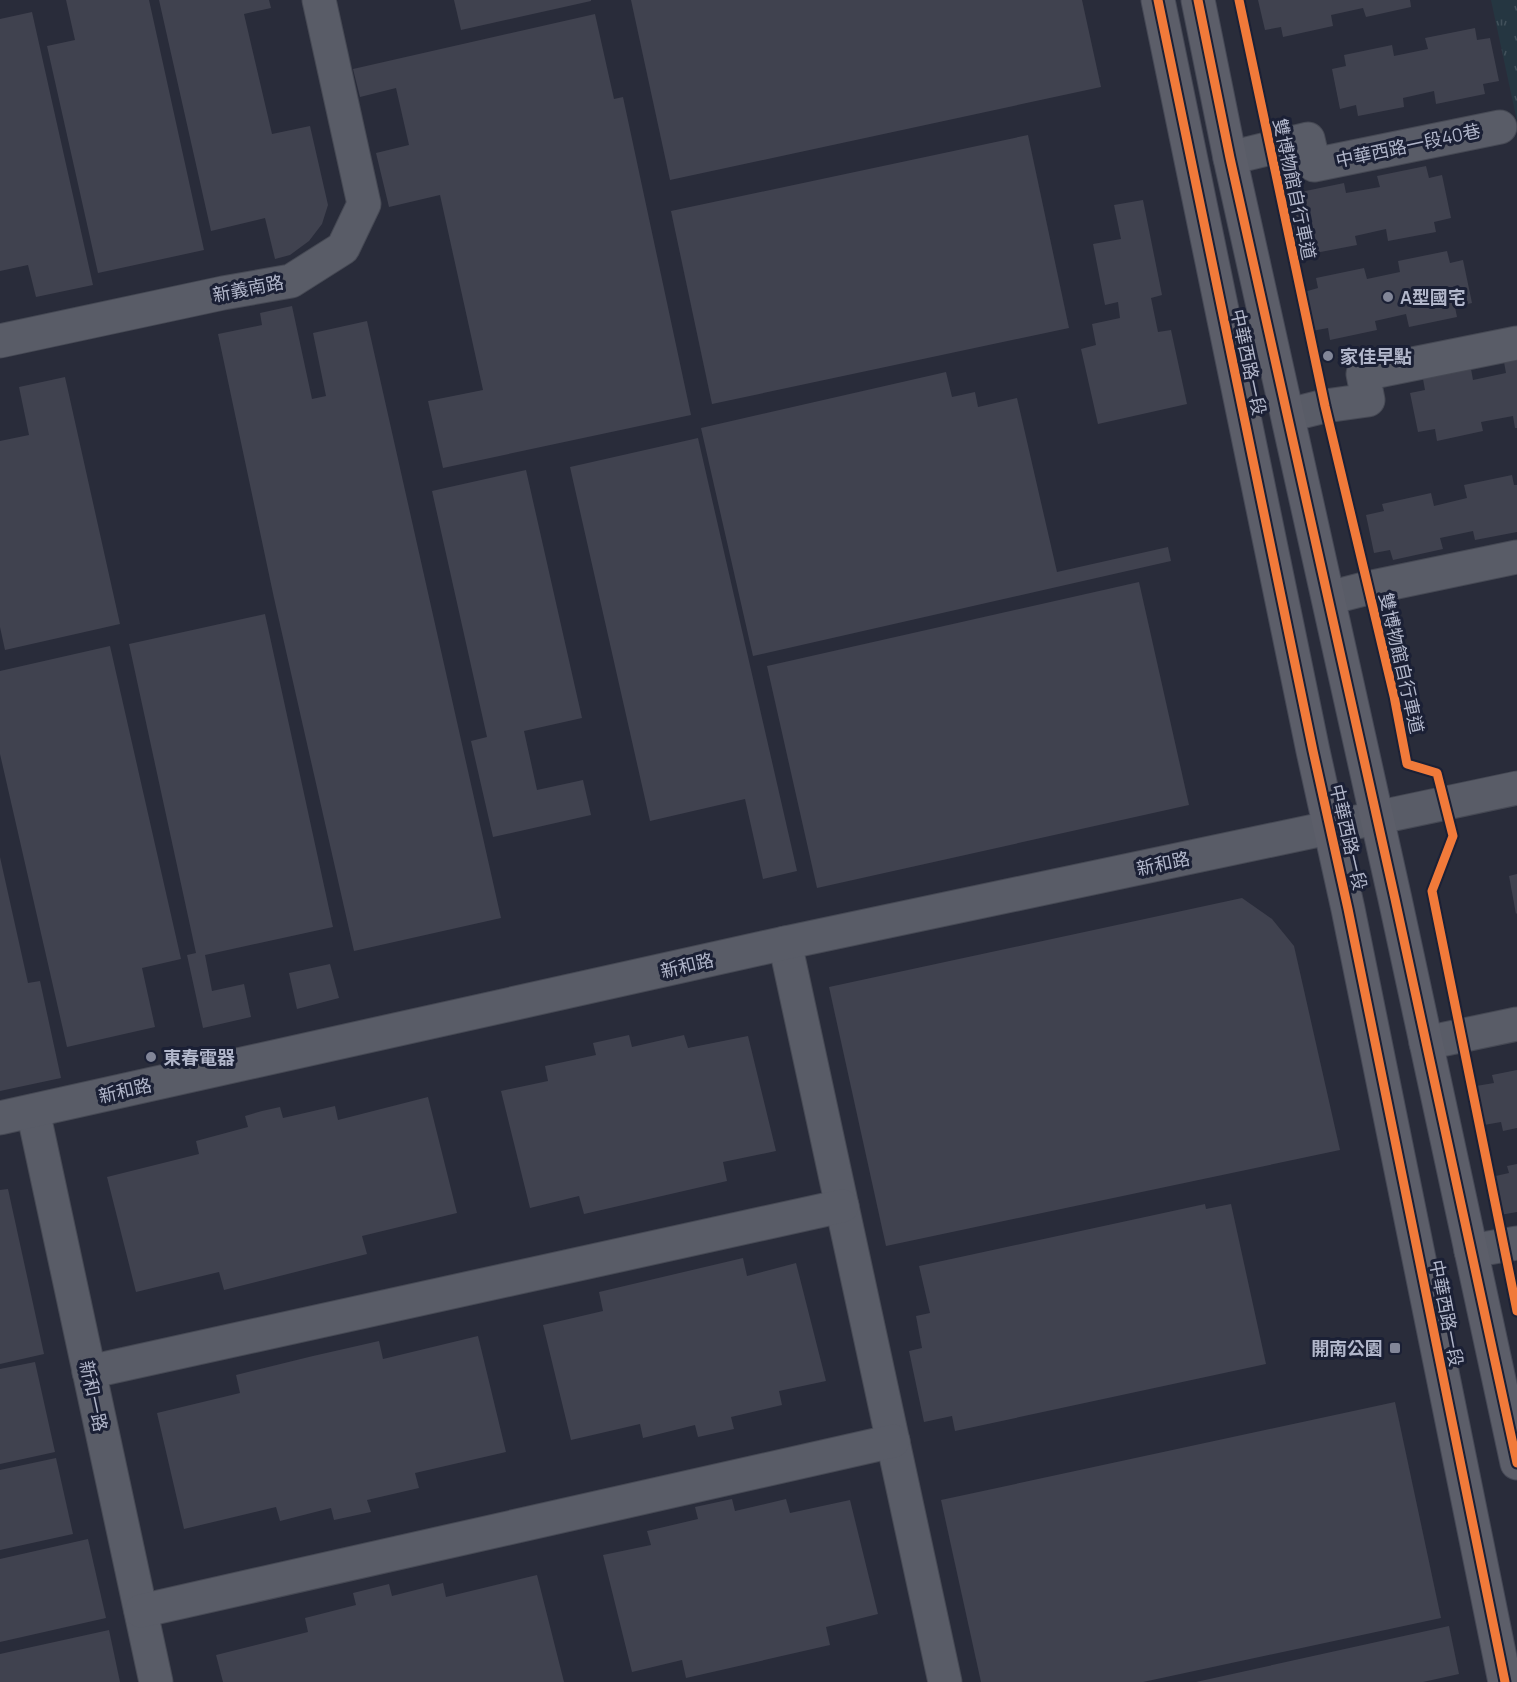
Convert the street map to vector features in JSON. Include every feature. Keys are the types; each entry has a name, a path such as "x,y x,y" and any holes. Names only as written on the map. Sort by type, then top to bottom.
{"main road":[{"name":"中華西路一段","path":"1158,0 1355,944 1505,1682"},
{"name":"中華西路一段","path":"1198,0 1230,158 1289,415 1517,1463"}],"street":[{"name":"新義南路","path":"0,341 224,292 291,281 343,248 364,204 319,0"},
{"name":"中華西路一段40巷","path":"1230,158 1308,140 1314,165 1500,127"},
{"path":"1289,415 1325,406 1368,400 1363,374 1517,343"},
{"path":"1329,598 1517,557"},
{"name":"新和路","path":"0,1118 785,943 1517,788"},
{"path":"785,943 945,1682"},
{"path":"1426,1043 1517,1024"},
{"name":"新和一路","path":"33,1111 156,1682"},
{"path":"89,1372 842,1206"},
{"path":"1471,1251 1517,1243"},
{"path":"141,1611 893,1441"}],"green space":[{"path":"1491,0 1517,0 1517,121"}],"building":[{"path":"66,0 149,0 204,250 98,273 47,46 75,40"},
{"path":"159,0 269,0 271,8 244,14 272,134 310,126 328,205 322,224 309,241 290,255 275,259 265,218 211,231"},
{"path":"454,0 591,0 591,1 461,30"},
{"path":"631,0 1082,0 1101,87 670,180"},
{"path":"1258,0 1410,0 1411,7 1366,17 1363,8 1331,15 1333,26 1283,37 1281,27 1265,30"},
{"path":"32,12 93,285 36,297 28,265 0,271 0,19"},
{"path":"595,14 614,99 623,97 691,415 443,468 428,401 483,390 440,195 389,207 376,153 409,145 396,88 360,97 353,69"},
{"path":"1475,28 1477,40 1490,38 1499,81 1483,84 1485,94 1436,104 1434,91 1403,98 1404,107 1358,116 1356,105 1340,109 1332,69 1346,66 1344,55 1392,45 1394,56 1428,49 1425,38"},
{"path":"1028,135 1069,328 712,404 671,211"},
{"name":"A型國宅","path":"1426,166 1429,178 1442,175 1451,218 1434,222 1436,232 1388,241 1386,229 1355,236 1357,245 1310,254 1307,243 1292,246 1283,207 1298,204 1296,193 1344,183 1346,193 1380,187 1377,176"},
{"path":"1143,200 1162,295 1151,298 1158,332 1171,330 1187,404 1098,424 1081,349 1096,345 1092,324 1120,318 1118,302 1105,305 1093,244 1121,239 1114,205"},
{"name":"A型國宅","path":"1447,251 1450,263 1463,260 1472,303 1455,307 1457,317 1409,327 1406,314 1375,321 1377,330 1330,340 1328,328 1312,331 1304,292 1318,288 1316,278 1364,268 1367,279 1400,272 1398,261"},
{"path":"292,306 312,399 326,396 313,333 367,321 501,918 354,951 274,598 218,334 262,325 260,313"},
{"path":"1517,359 1517,428 1515,428 1513,416 1481,422 1483,431 1437,441 1435,429 1418,432 1410,393 1425,390 1423,379 1471,369 1473,380 1506,373 1504,362"},
{"path":"946,372 952,397 975,392 978,407 1017,398 1057,572 1168,547 1171,561 753,656 701,428"},
{"path":"65,377 120,624 5,650 0,627 0,441 29,435 19,387"},
{"path":"698,438 797,871 763,879 745,799 650,821 570,467"},
{"path":"526,470 582,718 524,731 537,790 583,780 591,815 493,837 471,741 487,737 432,491"},
{"path":"1512,475 1514,485 1517,485 1517,532 1475,540 1473,531 1440,538 1443,549 1393,560 1390,550 1374,553 1366,515 1384,511 1382,504 1431,493 1434,506 1467,498 1464,485"},
{"path":"1139,582 1189,805 817,888 767,666"},
{"path":"265,614 333,927 205,955 212,991 244,984 251,1017 203,1028 187,955 196,953 129,644"},
{"path":"110,646 181,959 142,968 155,1027 67,1047 0,754 0,671"},
{"path":"0,857 28,983 40,981 61,1078 0,1091"},
{"path":"1517,874 1517,913 1516,914 1509,876"},
{"path":"1242,898 1272,919 1294,946 1340,1150 886,1246 829,987"},
{"path":"330,964 339,998 297,1009 289,973"},
{"path":"629,1035 632,1047 684,1035 688,1048 748,1036 776,1151 723,1162 727,1181 584,1214 579,1196 530,1208 501,1091 548,1081 545,1066 596,1055 593,1043"},
{"path":"1517,1070 1517,1128 1503,1131 1501,1122 1484,1125 1476,1086 1494,1083 1492,1075"},
{"path":"428,1097 457,1213 362,1236 367,1254 224,1290 219,1272 136,1292 107,1177 199,1154 196,1141 248,1127 245,1116 262,1111 280,1107 283,1118 335,1106 338,1120"},
{"path":"1517,1164 1517,1212 1500,1215 1491,1177 1509,1173 1507,1166"},
{"path":"8,1189 44,1354 0,1364 0,1190"},
{"path":"1205,1204 1206,1209 1231,1204 1266,1364 955,1431 952,1416 924,1422 909,1351 922,1348 916,1316 930,1313 919,1266"},
{"path":"743,1258 747,1276 796,1263 826,1381 779,1391 782,1405 731,1417 734,1429 698,1437 695,1425 643,1438 640,1424 571,1440 543,1325 603,1311 599,1292"},
{"path":"478,1336 506,1452 415,1473 419,1488 367,1500 371,1512 334,1520 331,1508 280,1521 276,1507 184,1529 157,1413 240,1393 236,1375 313,1356 379,1341 383,1359"},
{"path":"35,1362 55,1452 0,1464 0,1369"},
{"path":"1395,1402 1441,1618 1143,1682 981,1682 941,1500"},
{"path":"56,1458 73,1534 0,1550 0,1470"},
{"path":"732,1499 735,1511 786,1499 790,1513 850,1500 878,1614 826,1627 830,1645 686,1678 682,1660 632,1672 603,1555 651,1545 647,1531 698,1519 695,1507"},
{"path":"88,1539 106,1618 0,1642 0,1559"},
{"path":"537,1575 564,1682 223,1682 216,1655 308,1632 305,1618 356,1605 353,1593 389,1584 392,1596 443,1583 446,1597"},
{"path":"1449,1626 1459,1674 1423,1682 1196,1682"},
{"path":"109,1630 120,1682 0,1682 0,1654"}],"cycle path":[{"path":"1158,0 1313,751 1348,909 1505,1682"},
{"path":"1198,0 1230,158 1395,899 1517,1463"},
{"name":"雙博物館自行車道","path":"1239,0 1325,406 1394,696 1407,764 1437,773 1453,836 1432,891 1517,1311"}],"place":[{"name":"A型國宅","path":"1388,297"},
{"name":"家佳早點","path":"1328,356"},
{"name":"東春電器","path":"151,1057"},
{"name":"開南公園","path":"1395,1348"}]}
